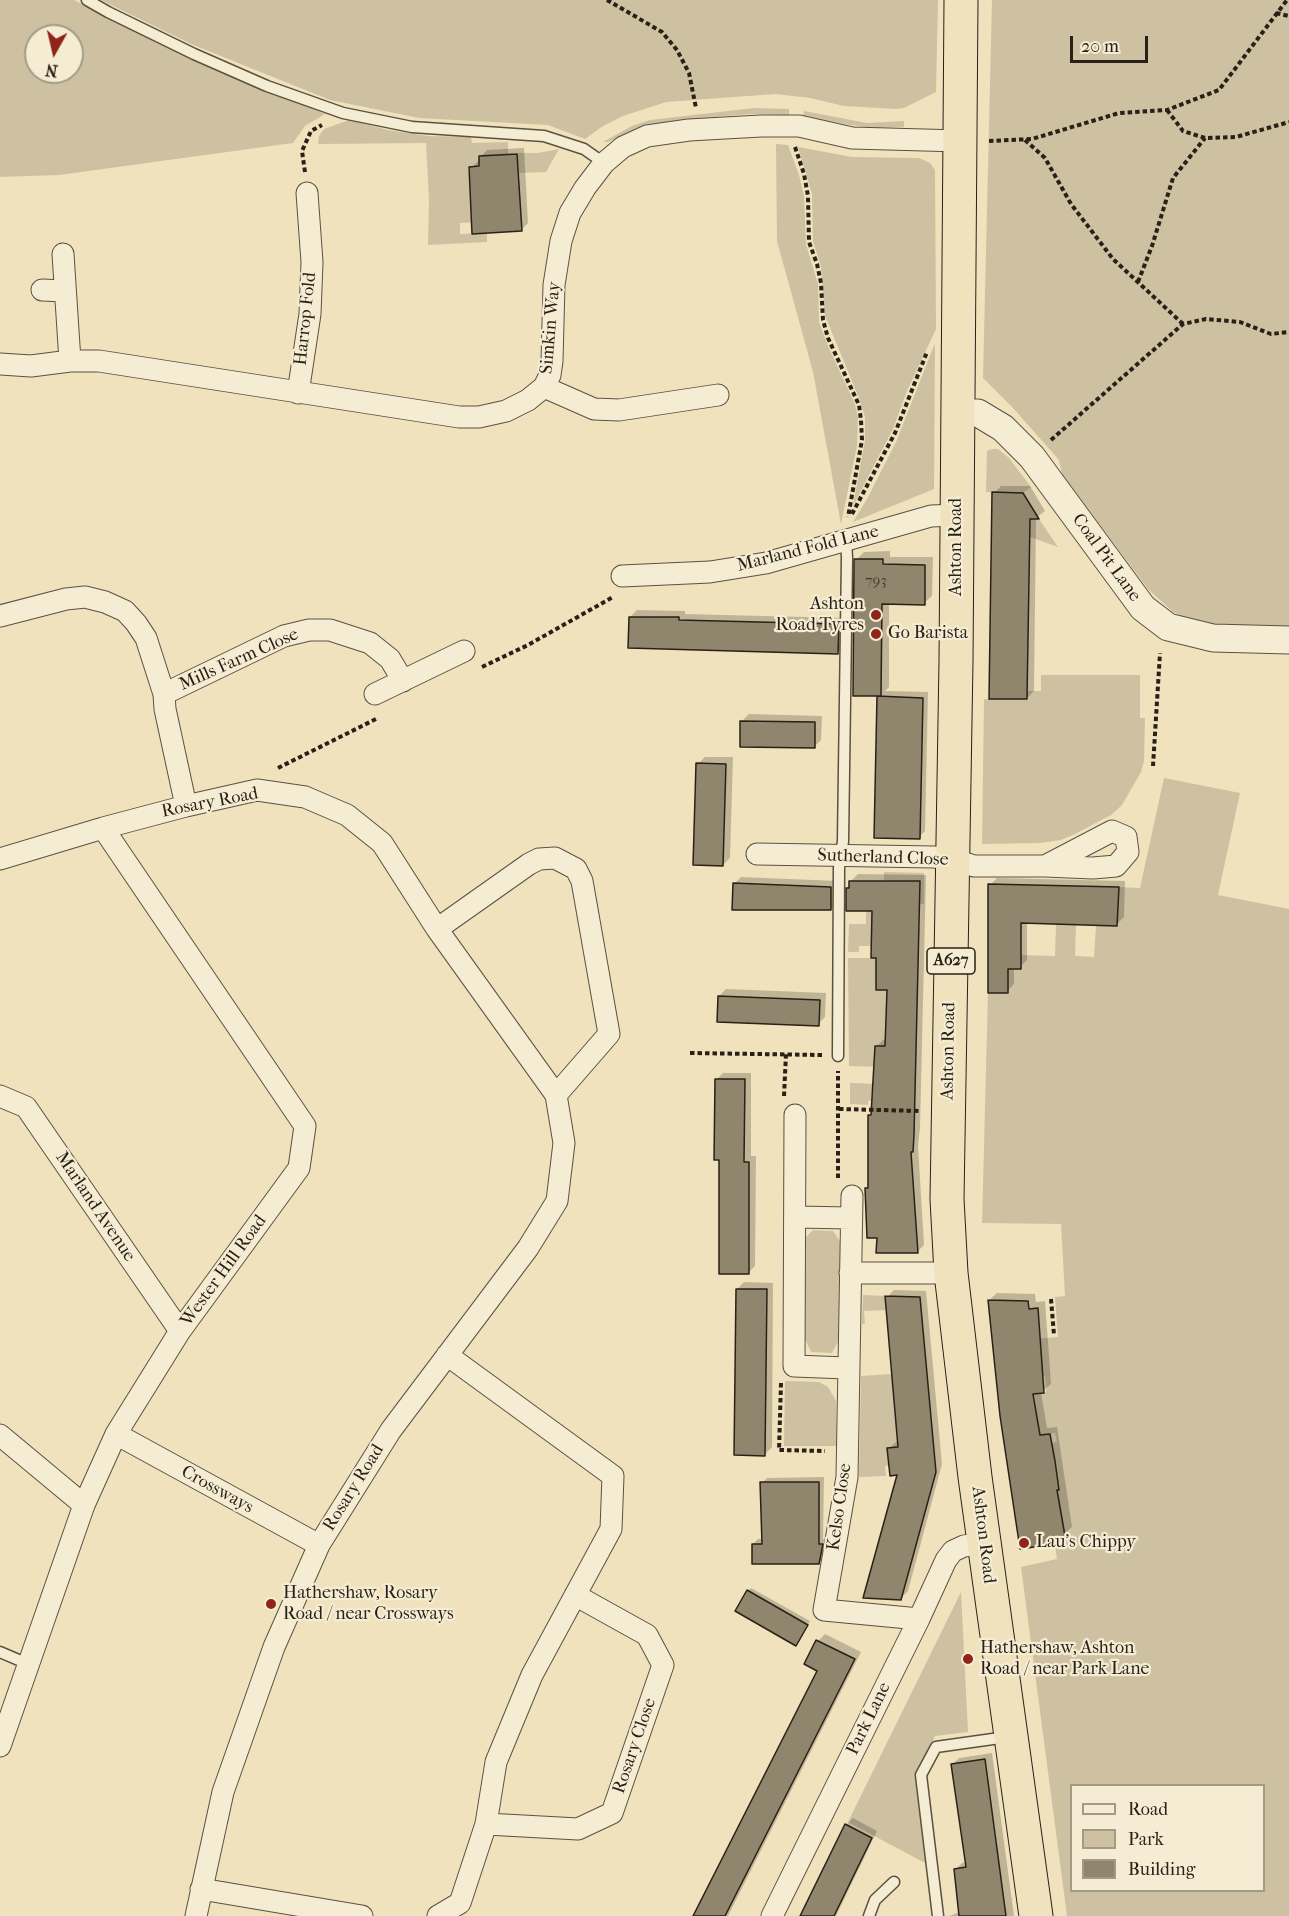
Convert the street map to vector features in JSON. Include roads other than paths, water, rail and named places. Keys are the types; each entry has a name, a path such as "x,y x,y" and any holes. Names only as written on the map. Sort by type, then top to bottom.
{"highway":[{"name":"Ashton Road","path":"961,0 958,515 947,1199 951,1273 984,1543 1036,1916"}],"street":[{"name":"Simkin Way","path":"0,364 31,366 70,361 99,361 459,417 479,417 506,411 528,400 544,387 550,375 554,285 561,241 570,213 585,188 604,163 623,147 647,136 689,130 761,126 806,127 852,138 960,141"},
{"name":"Harrop Fold","path":"298,393 310,314 303,246 307,193"},
{"path":"63,254 70,361"},
{"path":"42,290 65,291"},
{"path":"544,387 594,409 672,412 718,395"},
{"name":"Coal Pit Lane","path":"958,412 978,413 1003,428 1032,457 1143,608 1168,627 1213,638 1289,640"},
{"name":"Marland Fold Lane","path":"622,576 711,572 755,565 931,516 958,515"},
{"name":"Mills Farm Close","path":"0,615 66,599 85,597 105,602 125,611 146,638 164,694 165,710 186,806"},
{"name":"Mills Farm Close","path":"164,694 284,636 309,630 330,630 370,643 390,659 403,681"},
{"path":"375,694 464,651"},
{"name":"Rosary Road","path":"0,859 103,828 257,790 305,797 347,816 382,843 437,929 556,1095 564,1143 557,1201 528,1248 391,1430 318,1545 273,1647 227,1781 196,1916"},
{"name":"Wester Hill Road","path":"1,1739 84,1505 116,1434 180,1331 299,1168 305,1126 103,828"},
{"name":"Sutherland Close","path":"757,854 952,859 974,866 1045,866"},
{"path":"437,929 539,859 555,858 576,869 582,881 609,1034 556,1095"},
{"name":"Marland Avenue","path":"0,1096 26,1107 180,1331"},
{"path":"795,1115 794,1366 847,1368"},
{"name":"Kelso Close","path":"852,1196 844,1218 850,1273 847,1477 824,1610 919,1619"},
{"path":"795,1217 844,1218"},
{"path":"850,1273 951,1273"},
{"path":"438,1916 460,1903 486,1824 496,1762 532,1675 611,1529 613,1476 447,1355"},
{"name":"Crossways","path":"116,1434 318,1545"},
{"path":"0,1435 84,1505"},
{"name":"Park Lane","path":"772,1916 946,1560 953,1551 964,1546 984,1543"},
{"name":"Rosary Close","path":"486,1824 578,1829 612,1813 663,1665 647,1635 575,1595"},
{"path":"201,1889 362,1916"}],"lane":[{"path":"87,0 194,54 267,86 343,113 423,128 544,136 584,149 604,163"},
{"path":"838,1056 846,540"},
{"path":"0,1652 27,1664"},
{"path":"938,1916 921,1775 936,1747 1010,1736"},
{"path":"869,1916 875,1900 894,1882"}],"place":[{"name":"Ashton Road Tyres","path":"876,615"},
{"name":"Go Barista","path":"876,634"},
{"name":"Lau's Chippy","path":"1024,1543"},
{"name":"Hathershaw, Rosary Road / near Crossways","path":"271,1604"},
{"name":"Hathershaw, Ashton Road / near Park Lane","path":"968,1659"}]}
